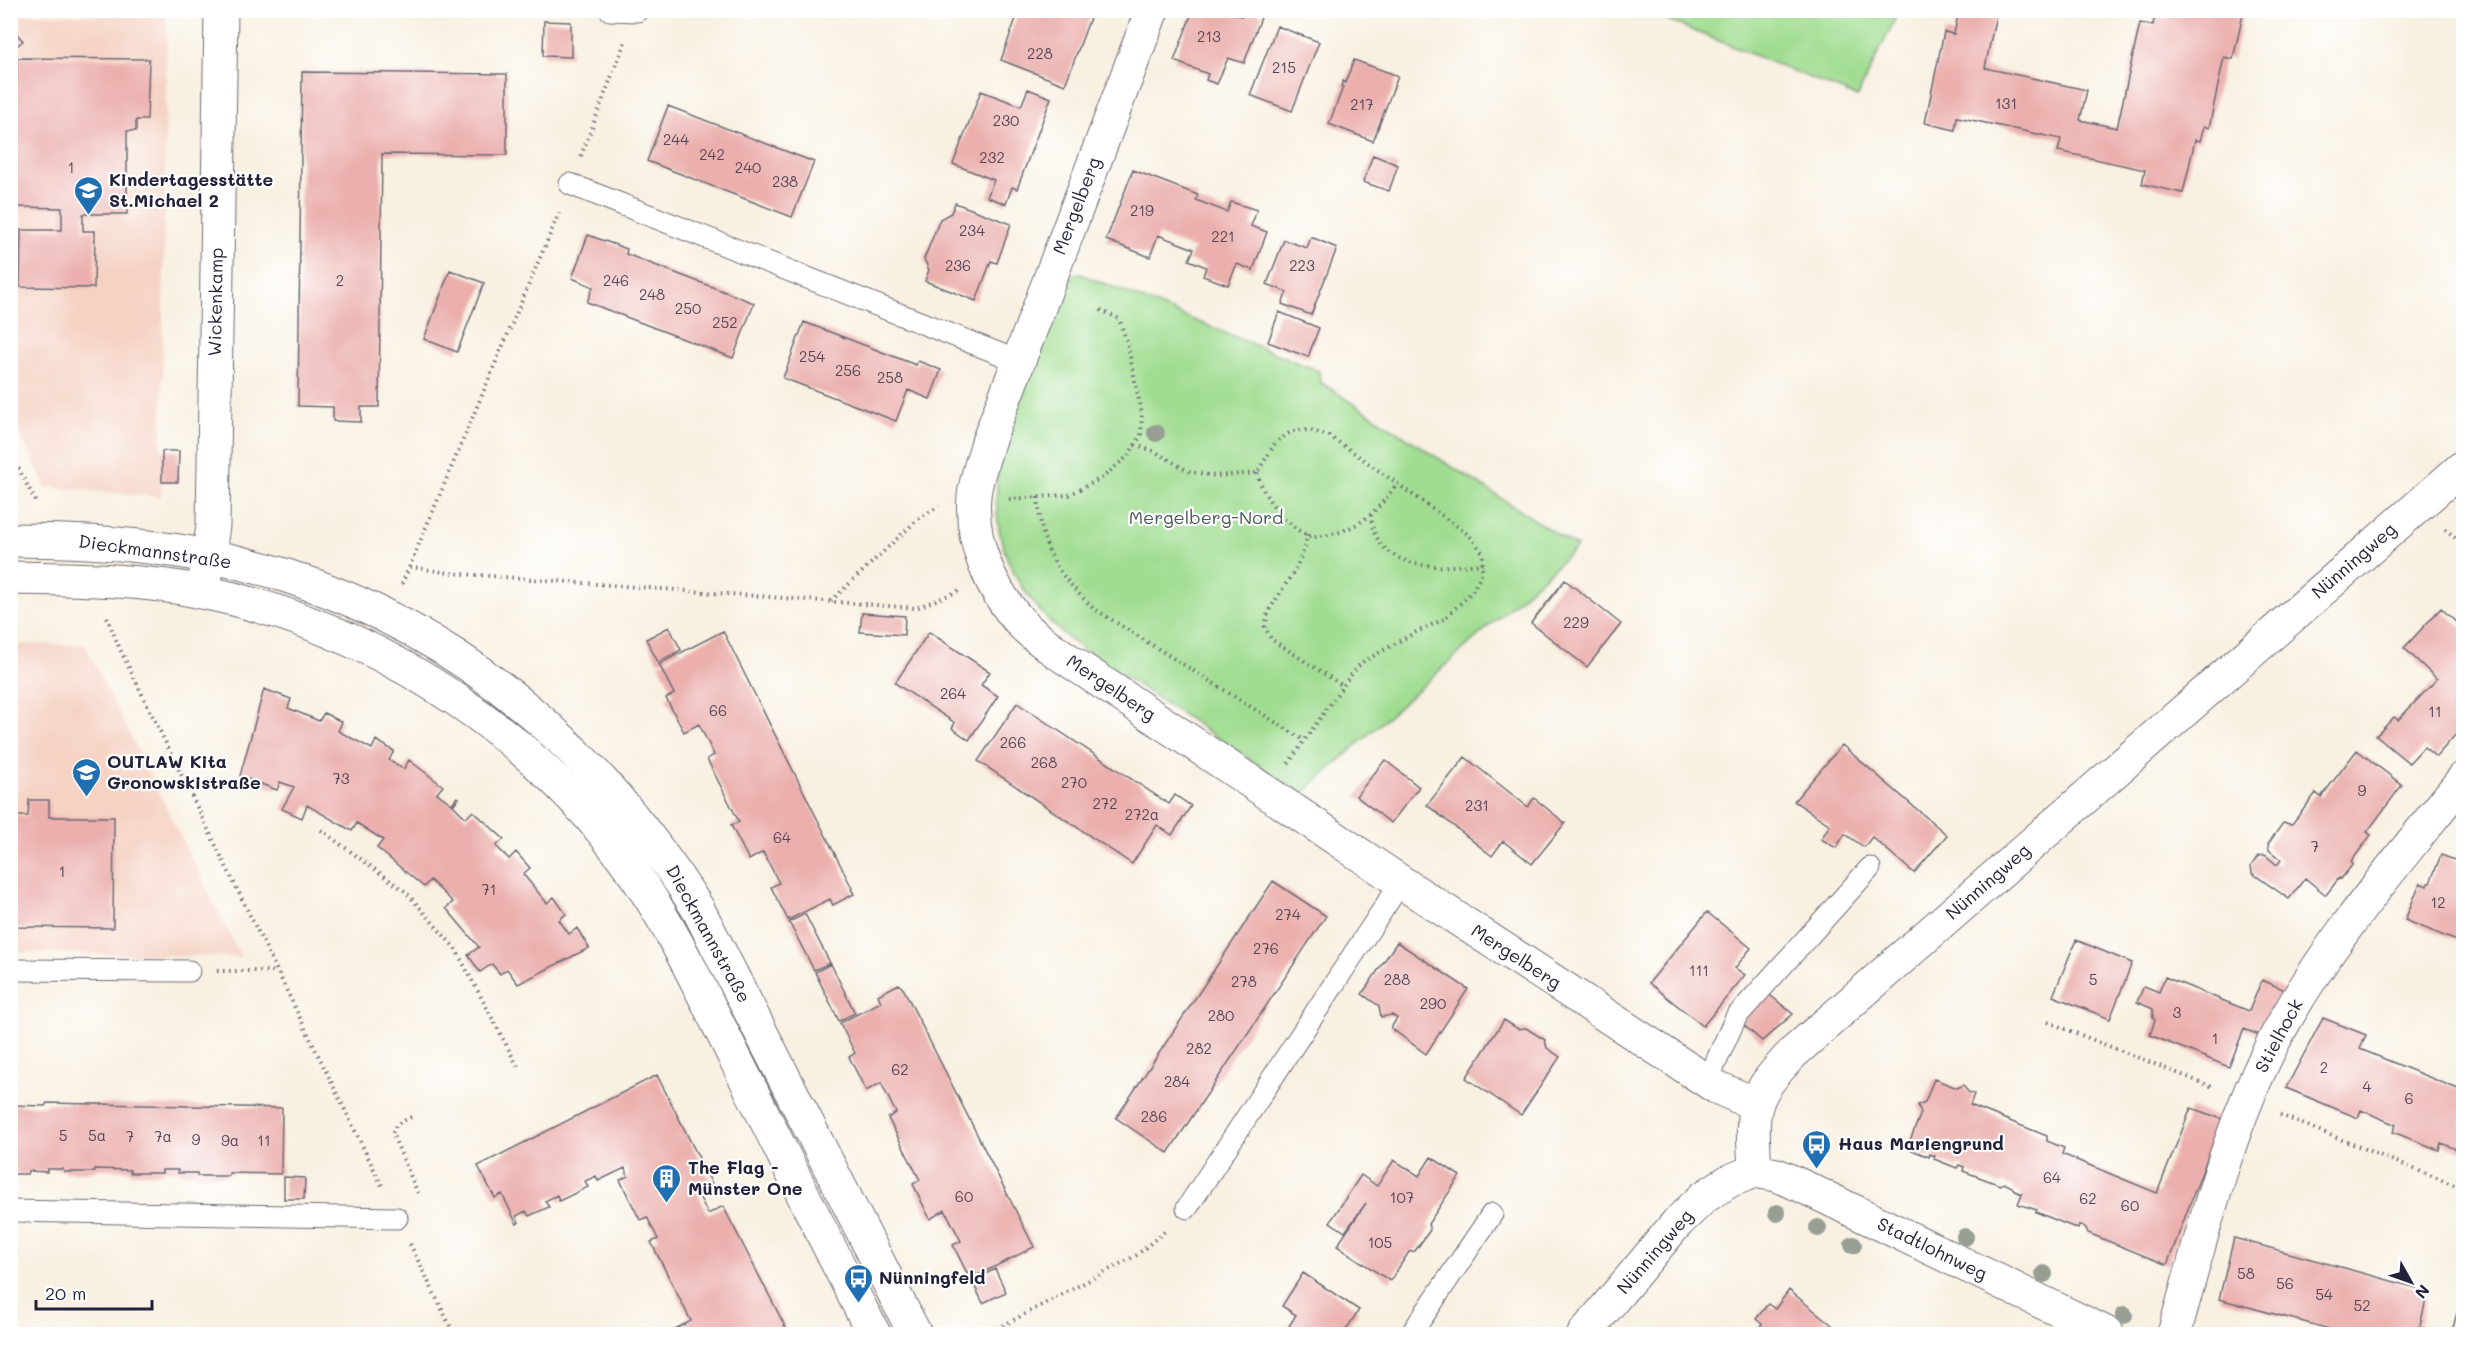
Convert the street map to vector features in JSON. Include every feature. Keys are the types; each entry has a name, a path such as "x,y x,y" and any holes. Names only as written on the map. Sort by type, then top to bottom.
{"street":[{"name":"Wickenkamp","path":"203,592 213,526 220,10"},
{"name":"Mergelberg","path":"1152,10 988,442 974,503 979,547 990,578 1005,603 1023,626 1058,653 1401,882 1707,1082 1755,1104"},
{"name":"Nünningweg","path":"1584,1335 1677,1223 1704,1197 1729,1181 1755,1172 1752,1120 1755,1104 1774,1073 1793,1053 2463,466"},
{"name":"Dieckmannstraße","path":"10,540 100,542 210,556 283,574 397,622 436,644 491,681 541,719 608,786 662,854 698,909 915,1335"},
{"name":"Dieckmannstraße","path":"10,578 84,579 203,592 272,610 354,642 418,676 483,719 520,749 549,775 612,843 652,901 672,936 874,1335"},
{"name":"Stielhock","path":"2174,1335 2219,1172 2246,1101 2277,1035 2308,984 2359,911 2463,778"},
{"name":"Stadtlohnweg","path":"1755,1172 1777,1175 1802,1186 2108,1335"}],"lane":[{"path":"610,10 637,11"},
{"path":"570,184 1018,361"},
{"path":"1707,1082 1736,1017 1870,868"},
{"path":"1187,1208 1401,882"},
{"path":"10,970 189,971"},
{"path":"10,1211 397,1218"},
{"path":"1411,1335 1492,1214"}],"path":[{"path":"399,589 570,184 637,11"},
{"path":"974,503 1069,495 1102,478 1128,456 1135,445 1141,435 1142,414 1127,342 1119,319 1097,308"},
{"path":"1268,793 1361,663 1444,619 1471,593 1482,573 1483,552 1469,535 1397,484 1329,436 1309,430 1292,431 1275,443 1257,473 1262,489 1275,509 1295,528 1314,537 1335,533 1361,523 1379,509 1397,484"},
{"path":"1135,445 1154,451 1190,472 1216,476 1257,473"},
{"path":"10,452 40,510"},
{"path":"1038,497 1040,523 1048,553 1066,582 1093,608 1304,740"},
{"path":"831,602 918,519 936,506"},
{"path":"1371,516 1375,534 1388,551 1405,561 1428,566 1483,564"},
{"path":"1307,534 1305,547 1296,568 1268,612 1265,627 1271,639 1343,686"},
{"path":"410,567 450,573 916,608 990,578"},
{"path":"104,610 119,647 454,1335"},
{"path":"321,830 406,892 455,948 518,1067"},
{"path":"189,971 276,971"},
{"path":"397,1218 414,1209 420,1198 392,1133 398,1124 411,1117"},
{"path":"987,1335 1137,1255 1157,1240 1187,1208"}],"shaded area":[{"name":"Kindertagesstätte St.Michael 2","path":"11,14 167,16 161,497 46,487 11,415"},
{"name":"OUTLAW Kita Gronowskistraße","path":"11,644 85,645 241,957 11,952"}],"green space":[{"path":"1645,11 1899,11 1857,97"},
{"name":"Mergelberg-Nord","path":"1078,273 1319,371 1320,382 1577,547 1302,794 1071,641 1048,620 1015,575 998,526 996,499 1005,440 1066,279"}],"building":[{"path":"1019,10 1093,10 1065,85 1001,60"},
{"path":"1193,10 1233,10 1232,13 1241,16 1244,10 1250,10 1262,15 1244,63 1228,58 1217,84 1206,80 1208,74 1174,61"},
{"path":"1959,10 1997,10 1985,68 2087,90 2080,120 2117,128 2140,23 2153,25 2156,10 2244,10 2233,59 2224,57 2209,128 2204,126 2200,141 2195,140 2183,193 2142,184 2145,170 2058,151 2061,139 1957,117 1955,130 1925,123 1944,32 1954,34"},
{"path":"544,21 571,22 571,57 543,56"},
{"path":"10,26 23,41 10,51"},
{"path":"1277,26 1319,42 1292,111 1250,95"},
{"path":"17,58 149,59 147,120 136,120 136,131 127,131 127,214 83,214 83,231 95,231 94,288 20,287 21,230 62,230 62,208 15,207"},
{"path":"1354,60 1398,76 1373,141 1329,124 1343,87 1341,86 1343,81 1345,83"},
{"path":"302,72 507,74 507,155 382,154 379,407 361,407 361,422 333,421 333,407 298,406"},
{"path":"1028,89 1051,98 1017,189 1012,187 1006,204 987,197 994,180 953,164 981,91 1021,106"},
{"path":"668,106 814,162 792,217 647,161"},
{"path":"1373,155 1398,165 1389,191 1363,182"},
{"path":"1133,170 1198,195 1196,200 1227,212 1231,202 1257,210 1251,226 1267,232 1253,270 1237,264 1228,285 1203,276 1206,267 1189,260 1194,249 1158,235 1150,257 1106,240"},
{"path":"955,203 1011,224 997,263 991,261 976,301 925,281 929,270 924,259 940,219 951,213"},
{"path":"588,235 627,249 626,254 754,303 733,358 587,302 593,287 572,278"},
{"path":"1311,237 1337,248 1311,315 1282,304 1287,292 1267,284 1284,240 1307,248"},
{"path":"450,270 484,283 457,352 424,339"},
{"path":"1279,312 1319,328 1308,357 1268,342"},
{"path":"804,322 916,365 918,361 941,370 930,399 908,390 896,421 783,378"},
{"path":"162,451 179,451 178,482 162,482"},
{"path":"1565,580 1621,624 1587,667 1531,623"},
{"path":"2441,608 2463,629 2463,691 2458,698 2463,703 2463,726 2436,757 2424,747 2409,763 2376,736 2394,717 2398,720 2437,679 2404,648"},
{"path":"862,613 905,616 904,635 860,632"},
{"path":"669,627 681,650 658,662 646,639"},
{"path":"723,631 854,894 833,905 830,899 788,920 771,887 779,883 763,852 749,860 731,825 739,822 707,759 714,755 699,724 684,732 666,698 674,694 659,664"},
{"path":"929,632 990,672 981,685 998,696 969,740 952,728 955,723 895,683"},
{"path":"264,689 291,699 288,708 319,721 324,713 342,722 338,731 372,749 376,740 394,751 389,760 404,769 409,760 443,786 437,793 452,804 457,797 459,798 453,805 466,818 473,811 504,839 496,846 509,859 516,852 530,868 523,874 547,903 554,897 566,914 559,920 569,934 577,928 589,948 518,984 507,969 500,974 492,964 480,972 468,955 479,947 446,908 453,902 430,880 424,887 377,848 383,840 357,823 352,831 307,805 302,818 282,809 294,787 280,782 277,790 240,776"},
{"path":"1017,703 1169,804 1175,795 1191,806 1172,835 1157,825 1132,864 978,761"},
{"path":"1842,745 1947,835 1914,873 1872,837 1864,847 1845,834 1836,848 1821,839 1830,825 1794,801"},
{"path":"2357,750 2402,785 2367,832 2371,835 2351,862 2353,864 2326,895 2305,878 2289,899 2252,873 2251,866 2258,856 2265,855 2277,865 2281,860 2269,850 2268,844 2283,823 2292,824 2316,793 2321,797"},
{"path":"1465,757 1528,807 1534,798 1565,823 1532,864 1503,841 1492,856 1427,805"},
{"path":"1385,760 1419,787 1391,823 1356,796"},
{"name":"OUTLAW Kita Gronowskistraße","path":"29,800 49,800 49,817 114,817 113,928 10,927 10,816 28,816"},
{"path":"2441,855 2463,863 2463,931 2459,942 2405,920 2420,883 2427,886 2430,883"},
{"path":"1273,881 1326,916 1168,1153 1116,1118"},
{"path":"1707,912 1751,948 1735,968 1745,975 1703,1026 1649,983"},
{"path":"805,914 830,963 814,970 789,922"},
{"path":"2076,940 2132,963 2110,1019 2053,996"},
{"path":"1397,942 1468,989 1426,1054 1391,1028 1397,1018 1392,1015 1381,1017 1379,1006 1362,994"},
{"path":"831,964 855,1013 839,1021 815,972"},
{"path":"2165,977 2249,1011 2262,980 2285,990 2259,1035 2244,1029 2229,1067 2150,1035 2155,1020 2153,1009 2137,1002 2144,986 2159,992"},
{"path":"899,984 1034,1247 970,1279 953,1245 961,1241 945,1210 930,1219 913,1184 920,1180 888,1118 896,1113 881,1083 866,1091 849,1057 855,1053 840,1023 881,1002 878,995"},
{"path":"1765,991 1793,1014 1762,1041 1740,1022"},
{"path":"2323,1018 2366,1035 2360,1049 2463,1091 2463,1152 2441,1143 2439,1150 2393,1132 2396,1125 2361,1110 2358,1118 2286,1088"},
{"path":"1504,1020 1518,1029 1526,1028 1545,1040 1547,1048 1560,1057 1521,1115 1466,1078"},
{"name":"The Flag - Münster One","path":"657,1075 712,1184 697,1192 708,1214 723,1206 789,1334 665,1334 691,1321 651,1242 658,1239 647,1217 640,1220 620,1180 628,1176 625,1168 598,1181 596,1176 585,1181 588,1187 559,1201 557,1195 545,1201 549,1207 529,1216 526,1211 516,1216 519,1222 517,1224 502,1194 495,1198 478,1166"},
{"path":"1934,1079 1957,1088 1964,1085 1968,1092 1974,1094 1970,1105 2047,1136 2047,1141 2064,1148 2062,1154 2157,1193 2191,1108 2222,1119 2167,1265 2088,1233 2086,1228 2079,1225 2078,1229 2018,1204 2022,1194 2004,1183 2000,1185 1963,1171 1964,1167 1959,1165 1957,1168 1934,1159 1935,1156 1930,1154 1929,1157 1907,1148 1921,1113 1918,1105 1925,1102"},
{"path":"47,1103 282,1108 281,1174 229,1173 229,1176 197,1176 197,1173 178,1173 178,1170 162,1170 162,1173 130,1173 130,1170 95,1169 95,1172 64,1172 63,1169 47,1169 47,1172 29,1171 28,1174 10,1174 10,1105 45,1106"},
{"path":"1431,1157 1460,1176 1428,1224 1430,1230 1415,1251 1409,1252 1390,1281 1337,1246 1366,1203 1345,1232 1330,1222 1361,1175 1377,1186 1394,1160 1419,1176"},
{"path":"284,1177 305,1178 304,1199 284,1199"},
{"path":"2234,1238 2428,1291 2418,1334 2348,1334 2219,1299"},
{"path":"995,1269 1006,1292 983,1303 972,1281"},
{"path":"1303,1273 1359,1310 1343,1334 1284,1334 1296,1315 1282,1306"},
{"path":"1789,1290 1843,1334 1754,1334 1762,1324 1756,1319 1768,1304 1775,1309"},
{"path":"2463,1292 2463,1334 2452,1331"}],"place":[{"name":"Kindertagesstätte St.Michael 2","path":"88,216"},
{"name":"OUTLAW Kita Gronowskistraße","path":"86,798"},
{"name":"Haus Mariengrund","path":"1817,1170"},
{"name":"The Flag - Münster One","path":"667,1204"},
{"name":"Nünningfeld","path":"858,1304"}]}
